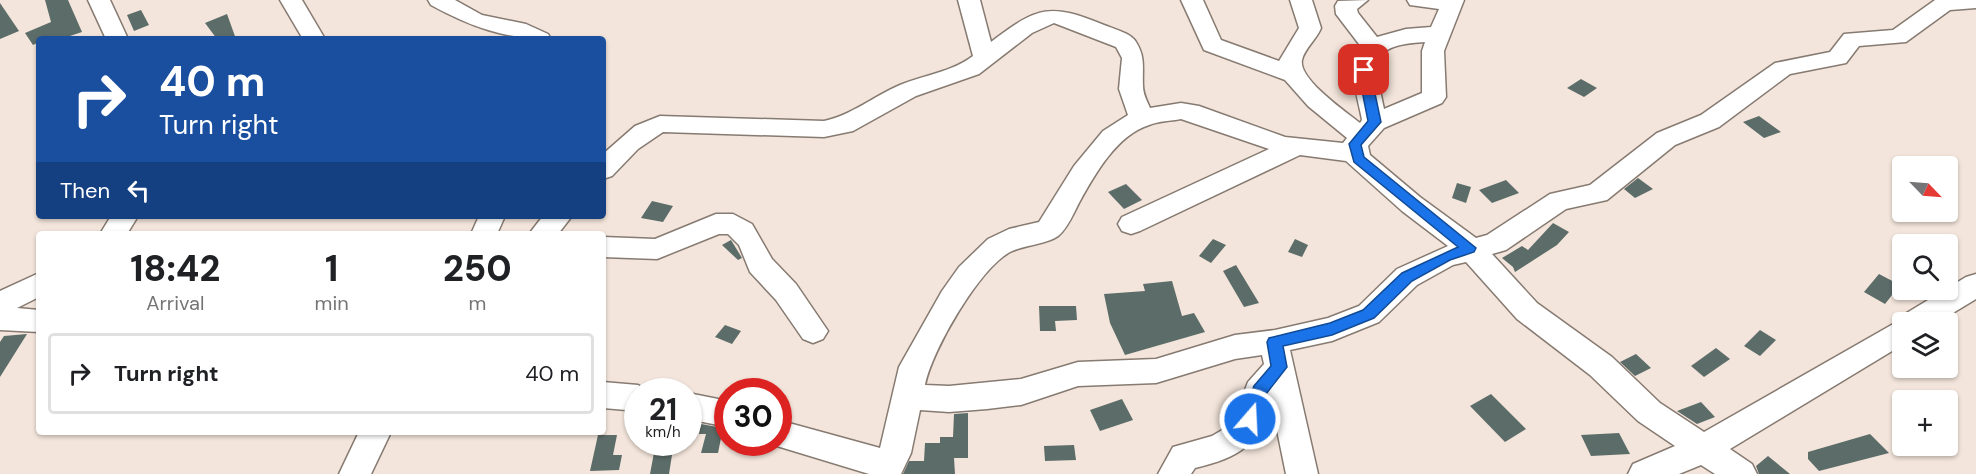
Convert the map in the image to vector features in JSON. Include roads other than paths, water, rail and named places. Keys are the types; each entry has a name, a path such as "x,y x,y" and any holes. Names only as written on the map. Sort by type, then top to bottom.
{"street":[{"path":"100,0 116,36"},
{"path":"291,0 312,36"},
{"path":"439,0 475,20 518,29 533,36"},
{"path":"969,0 971,14 986,60"},
{"path":"1192,0 1212,45 1291,74 1321,104 1364,137"},
{"path":"1291,74 1289,60 1310,28 1300,0"},
{"path":"1357,0 1346,6 1347,14 1375,49"},
{"path":"1131,224 1296,147 1364,137 1434,97 1432,60 1453,2 1418,0"},
{"path":"908,397 949,399 1021,392 1078,374 1156,371 1235,347 1277,355 1369,314 1407,277 1445,257 1470,248 1496,243 1559,201 1598,193 1665,139 1710,121 1783,68 1838,58 1852,39 1898,36 1944,4 1976,1"},
{"path":"606,167 632,140 648,128 660,124 835,128 908,91 971,69 986,60 1029,25 1054,16 1067,18 1122,40 1127,45 1133,58 1131,89 1141,118"},
{"path":"1441,34 1397,37 1375,49 1364,63 1367,91 1364,137 1358,159 1411,204 1470,248 1527,310 1601,366 1649,412 1701,450 1741,474"},
{"path":"792,438 887,470 895,453 908,397 909,380 920,355 969,275 998,246 1019,236 1048,230 1059,216 1096,154 1112,137 1141,118 1167,112 1190,111 1252,136 1296,147"},
{"path":"545,231 556,219"},
{"path":"606,247 657,249 717,224 732,224 743,231 751,242 760,264 786,292 813,331"},
{"path":"1931,312 1976,285"},
{"path":"0,304 36,286"},
{"path":"0,319 36,321"},
{"path":"1644,474 1701,450 1892,337"},
{"path":"1174,474 1184,458 1219,448 1242,433 1277,355"},
{"path":"1277,355 1302,474"},
{"path":"606,395 624,397"},
{"path":"355,474 374,435"}]}
